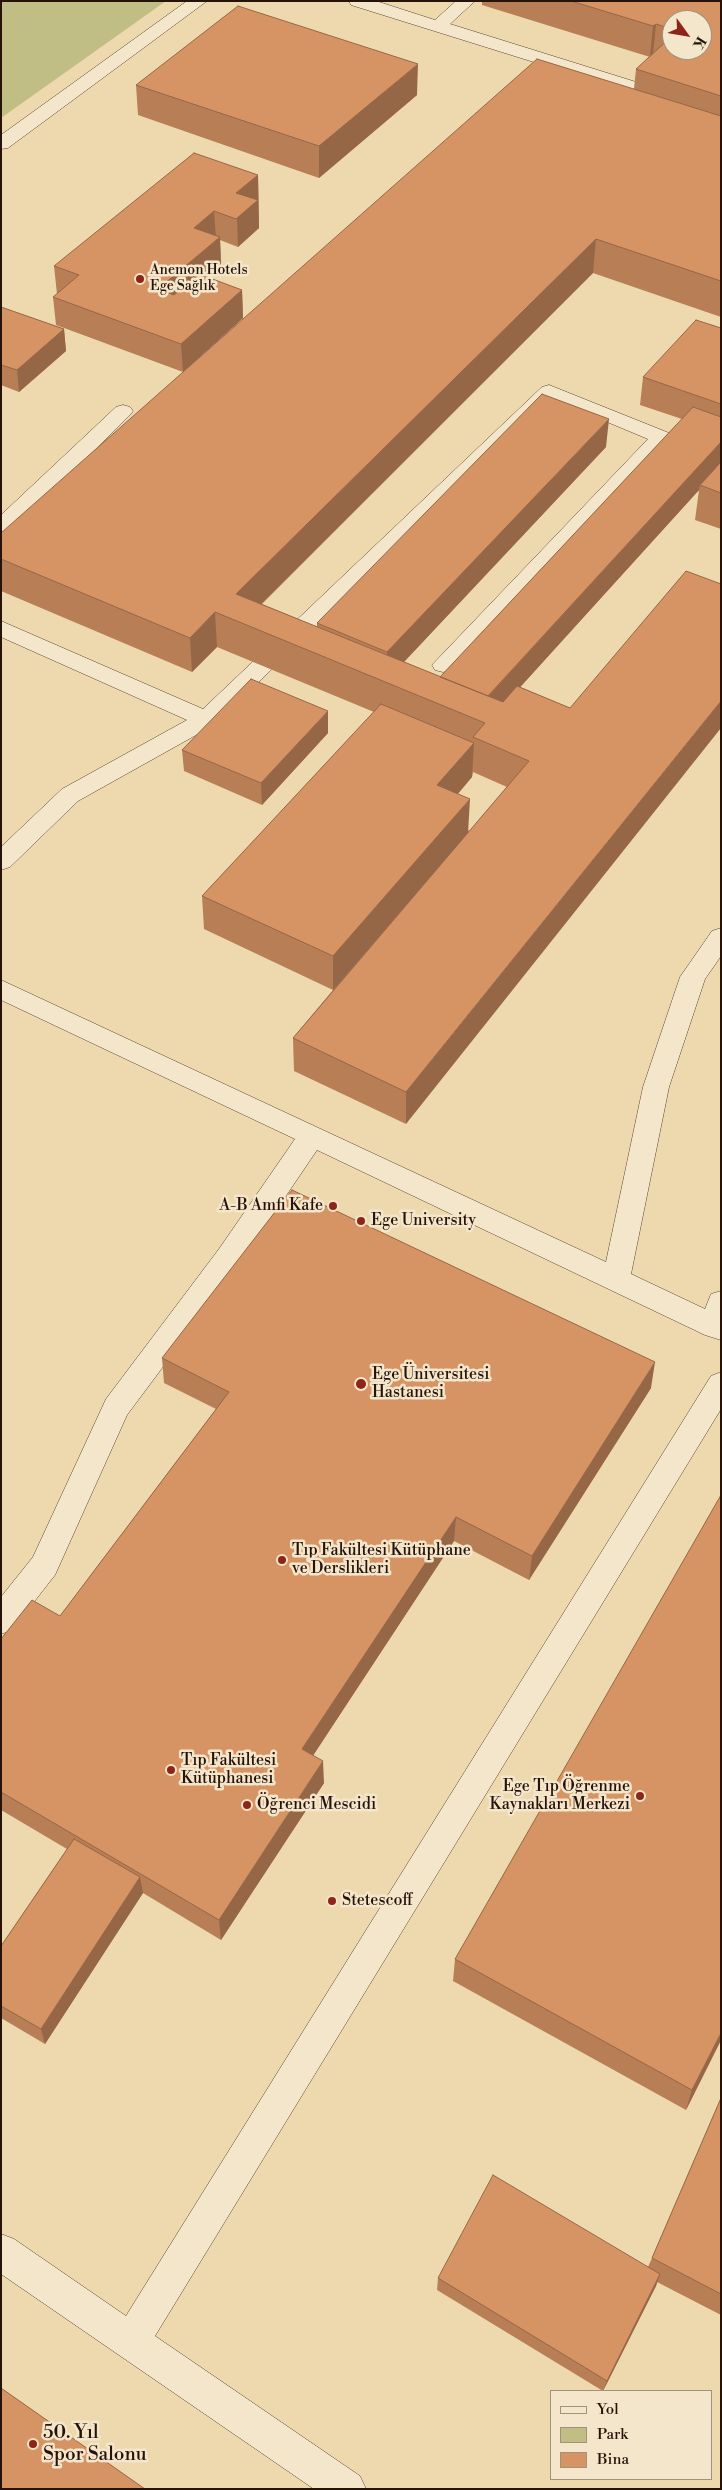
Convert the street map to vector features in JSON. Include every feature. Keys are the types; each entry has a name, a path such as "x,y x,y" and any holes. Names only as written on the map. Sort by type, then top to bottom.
{"street":[{"path":"1,144 199,1"},
{"path":"357,1 630,86 606,108 624,113"},
{"path":"438,26 467,1"},
{"path":"1,861 70,795 206,719 549,391 662,437 443,666"},
{"path":"1,525 18,513 123,411"},
{"path":"1,628 206,719"},
{"path":"616,1280 656,1087 693,977 721,937"},
{"path":"1,989 616,1280 719,1319"},
{"path":"1,1620 44,1566 116,1408 229,1257 311,1137"},
{"path":"131,2341 721,1384"},
{"path":"1,2252 347,2489"}],"green space":[{"path":"1,1 166,1 1,118"}],"building":[{"path":"571,1 721,1 721,96 636,69 662,45 662,60 712,60 712,10 662,10 662,26 656,24 653,26"},
{"path":"238,6 418,64 319,146 136,85"},
{"path":"537,59 721,116 721,281 596,239 236,594 503,702 517,686 570,708 686,571 721,584 721,701 406,1092 293,1038 529,761 473,737 485,723 215,612 190,638 1,559 1,533"},
{"name":"Anemon Hotels Ege Sağlık","path":"194,153 258,175 236,193 258,200 236,219 214,211 194,228 220,237 158,289 174,295 199,274 242,290 181,344 53,297 79,275 54,266"},
{"path":"1,307 64,329 17,370 1,365"},
{"path":"696,320 721,328 721,404 643,377"},
{"path":"542,394 609,419 387,652 317,623"},
{"path":"693,407 721,417 721,442 488,696 440,677"},
{"path":"721,462 721,493 700,485"},
{"path":"251,679 328,711 261,783 182,750"},
{"path":"381,704 474,743 437,785 470,799 333,956 202,896"},
{"name":"Tıp Fakültesi Kütüphane ve Derslikleri","path":"292,1190 655,1362 532,1556 456,1517 302,1749 323,1761 219,1920 1,1792 1,1639 32,1600 60,1616 229,1392 162,1358"},
{"name":"Ege Tıp Öğrenme Kaynakları Merkezi","path":"721,1495 721,2033 692,2090 455,1959"},
{"path":"74,1839 140,1877 41,2029 1,2006 1,1946"},
{"path":"721,2098 721,2294 652,2258"},
{"path":"493,2175 660,2274 607,2381 438,2278"},
{"name":"50. Yıl Spor Salonu","path":"1,2388 145,2489 1,2489"}],"place":[{"name":"Anemon Hotels Ege Sağlık","path":"140,279"},
{"name":"A-B Amfi Kafe","path":"333,1206"},
{"name":"Ege University","path":"361,1221"},
{"name":"Ege Üniversitesi Hastanesi","path":"361,1384"},
{"name":"Tıp Fakültesi Kütüphane ve Derslikleri","path":"282,1560"},
{"name":"Tıp Fakültesi Kütüphanesi","path":"171,1770"},
{"name":"Ege Tıp Öğrenme Kaynakları Merkezi","path":"640,1796"},
{"name":"Öğrenci Mescidi","path":"247,1805"},
{"name":"Stetescoff","path":"332,1901"},
{"name":"50. Yıl Spor Salonu","path":"33,2444"}]}
